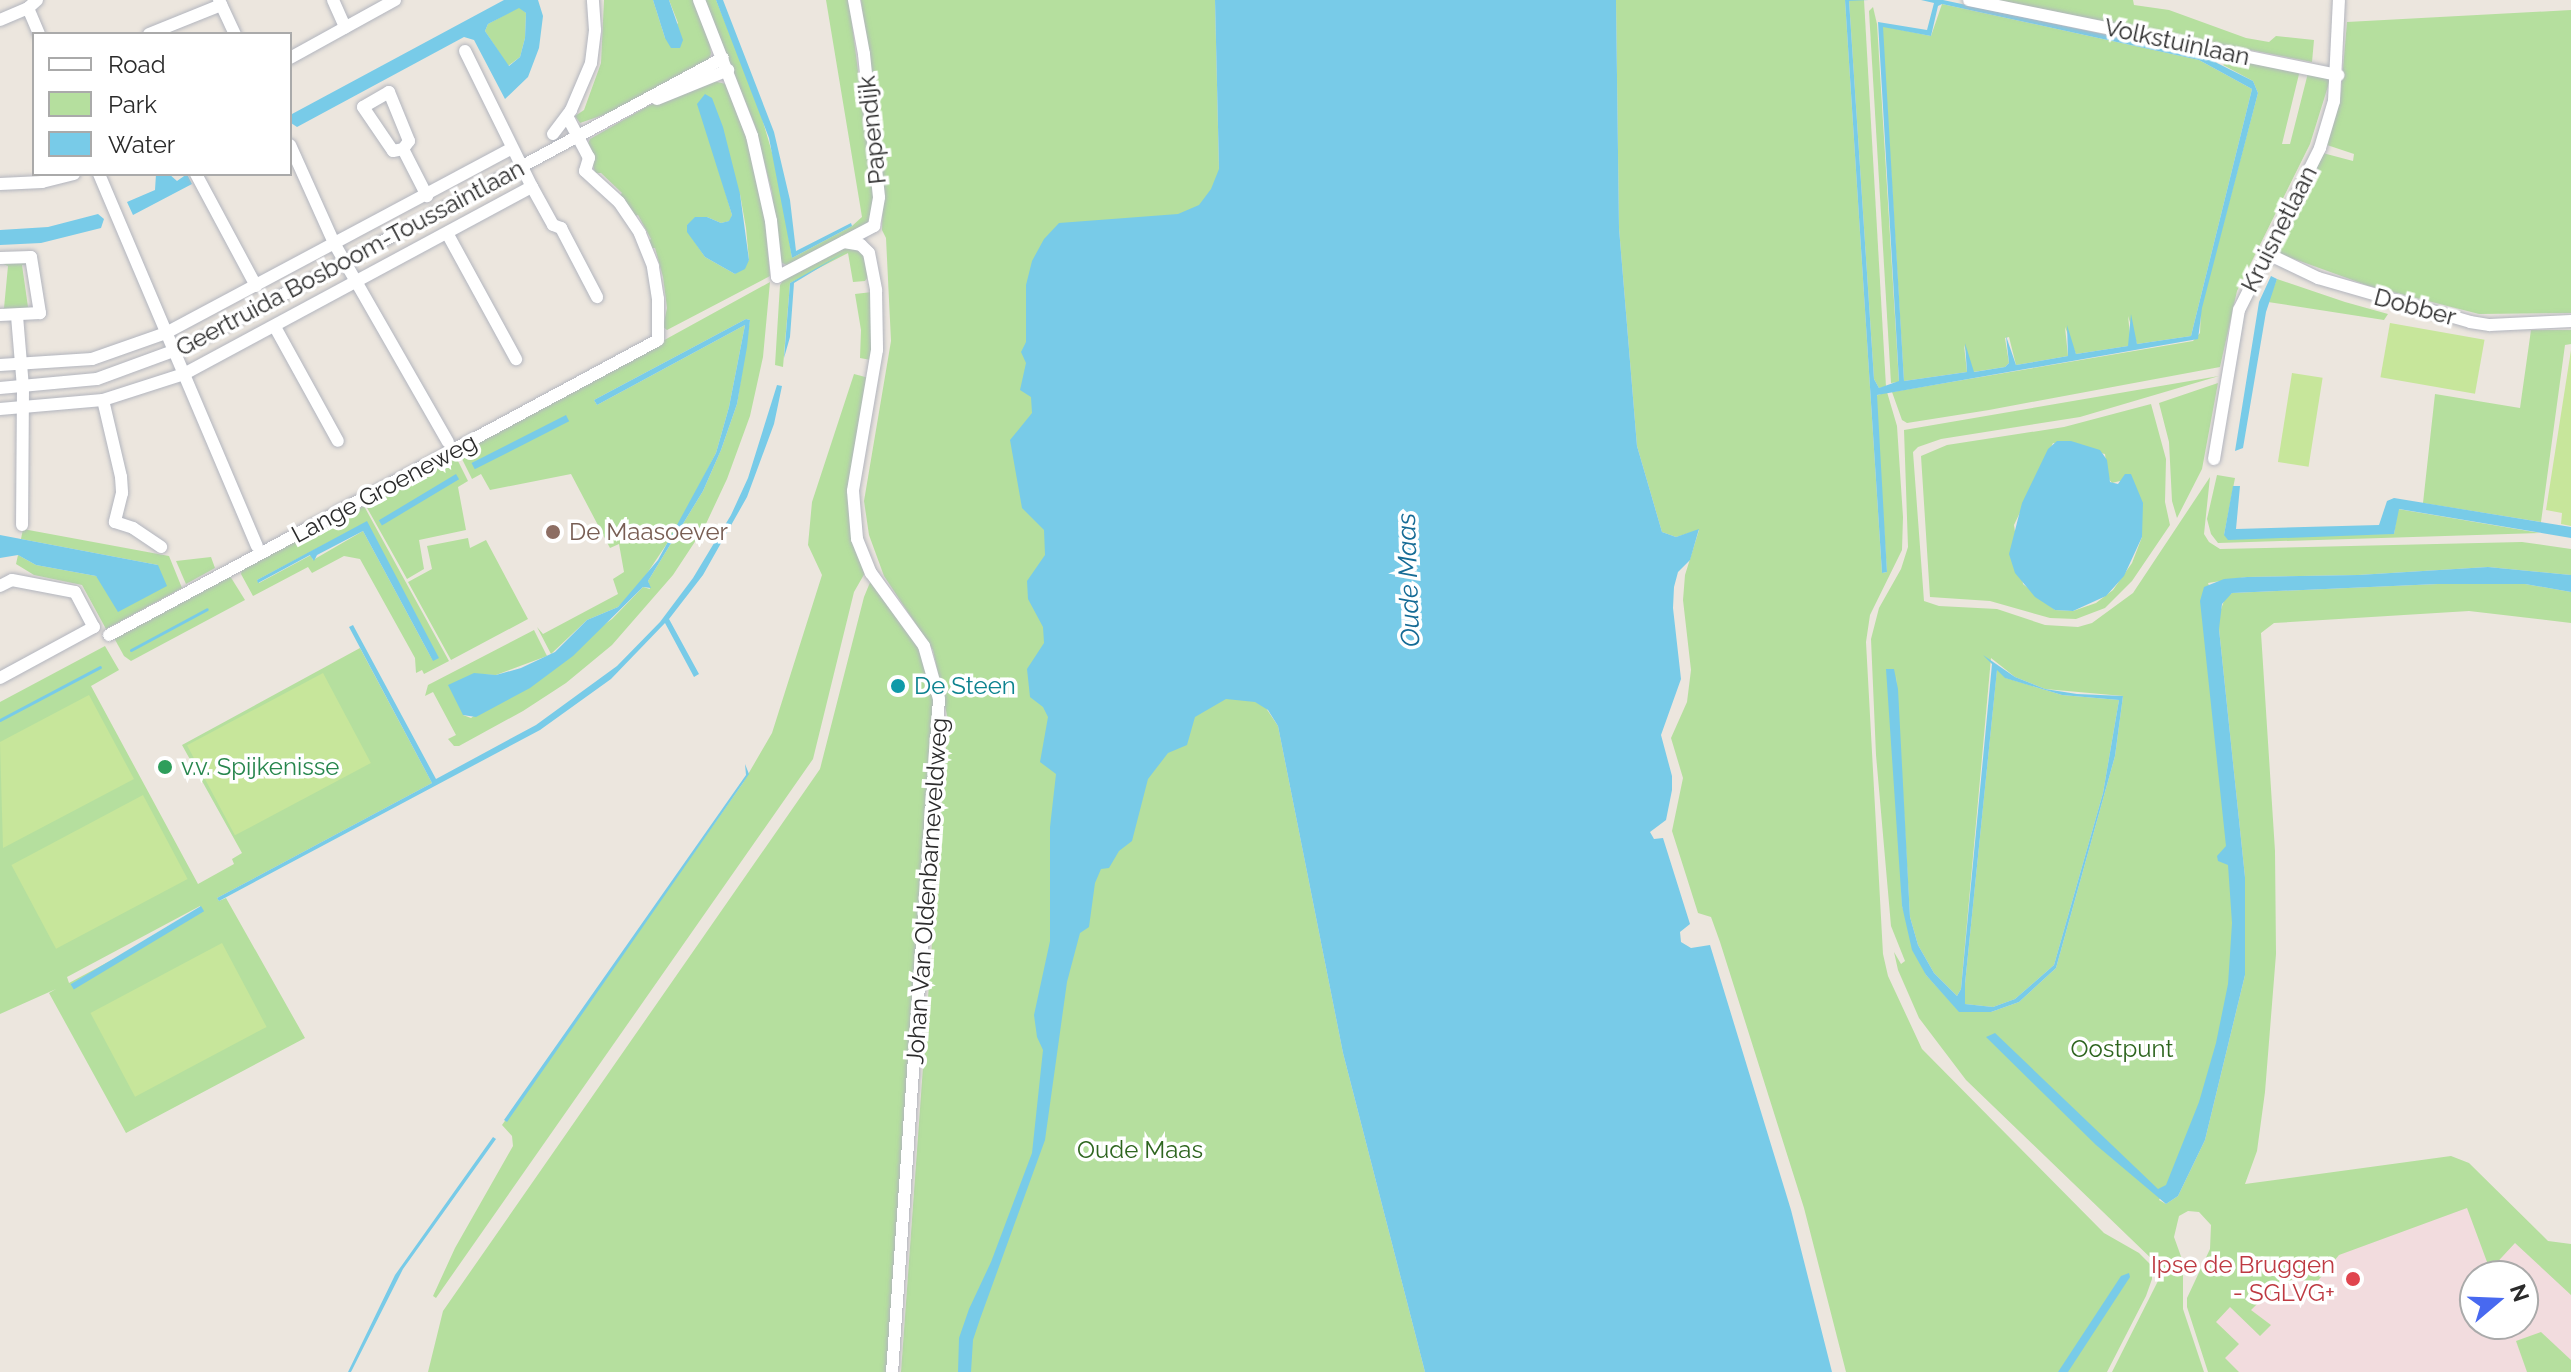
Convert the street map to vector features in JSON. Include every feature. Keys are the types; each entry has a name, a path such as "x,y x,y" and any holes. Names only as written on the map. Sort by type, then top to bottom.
{"street":[{"path":"333,0 345,27"},
{"path":"553,134 567,116 591,63 595,30 593,0"},
{"path":"699,0 725,64 763,177 777,277 844,242"},
{"name":"Papendijk","path":"844,242 874,226 879,197 864,54 854,0"},
{"name":"Volkstuinlaan","path":"1969,0 2338,75"},
{"name":"Kruisnetlaan","path":"2214,459 2239,310 2320,148 2338,75 2339,0"},
{"path":"292,57 393,1"},
{"path":"153,32 220,2 234,32"},
{"path":"0,20 32,4 39,32"},
{"path":"465,51 532,187 553,225 561,228 597,297"},
{"name":"Geertruida Bosboom-Toussaintlaan","path":"0,388 97,379 174,352 642,103 725,64"},
{"path":"389,92 409,141 403,149 393,151 363,107 389,92"},
{"path":"567,116 579,137"},
{"name":"Lange Groeneweg","path":"109,635 658,340 658,299 653,266 640,233 619,202 585,171 589,158 579,137"},
{"path":"0,365 92,359 166,333 512,148"},
{"path":"292,149 334,243 448,442"},
{"path":"403,149 427,196"},
{"path":"0,184 42,182 66,176"},
{"path":"100,176 257,546"},
{"path":"197,176 256,286"},
{"path":"0,409 103,400 184,374 532,187"},
{"path":"447,233 516,359"},
{"name":"Johan Van Oldenbarneveldweg","path":"844,242 861,245 869,253 876,290 877,350 853,491 857,539 871,573 924,646 939,699 892,1372"},
{"name":"Dobber","path":"2266,253 2330,283 2470,322 2490,325 2571,321"},
{"path":"0,258 31,257 40,313 0,315"},
{"path":"17,316 23,388 22,525"},
{"path":"275,327 338,441"},
{"path":"103,400 121,477 122,493 115,522 133,528 161,547"},
{"path":"0,678 94,627 75,592 6,583"}],"shaded area":[{"name":"Ipse de Bruggen - SGLVG+","path":"2476,1187 2571,1281 2571,1372 2215,1372 2193,1293"}],"green space":[{"path":"604,0 653,0 665,38 678,23 669,0 695,0 708,33 711,53 709,61 612,112 580,123 575,116 584,110 601,63"},
{"path":"705,0 716,0 757,101 778,173 792,258 852,226 862,217 826,0 849,0 874,197 871,218 788,266 779,261 772,192 755,126"},
{"name":"Oude Maas","path":"861,0 1215,0 1219,170 1266,708 1278,726 1343,1053 1425,1372 901,1372 948,720 933,650 884,576 869,535 864,501 891,341 886,238 882,230 883,193"},
{"path":"1616,0 1845,0 1882,573 1887,572 1875,396 1887,392 1897,426 1903,517 1902,550 1870,615 1866,642 1883,954 1888,976 1922,1049 2104,1233 2139,1253 2152,1266 2152,1279 2146,1296 2107,1372 1846,1372 1804,1208 1720,942 1711,917 1698,913 1672,831 1683,778 1671,738 1687,702 1691,670 1683,600 1685,575 1699,530 1676,537 1662,532 1637,446 1619,228"},
{"path":"1849,0 1864,0 1886,387 1879,388 1874,379"},
{"path":"1995,0 2133,0 2134,5 2169,10 2246,38 2269,42 2276,36 2314,40 2312,62"},
{"path":"1942,4 2199,60 2252,89 2191,336 2137,344 2128,316 2131,344 2128,346 2076,354 2065,327 2068,356 2016,365 2009,337 2005,338 2009,363 2005,367 1973,372 1964,345 1967,372 1904,381 1882,26 1931,36"},
{"path":"519,7 526,13 525,38 520,57 508,66 485,31 488,24"},
{"path":"1873,7 1877,24 1899,382 1891,383 1869,11"},
{"path":"2571,10 2571,313 2479,314 2369,286 2275,252 2272,243 2319,152 2353,161 2354,154 2324,144 2341,92 2347,22"},
{"path":"2232,56 2300,70 2282,144 2290,144 2308,73 2329,74 2329,83 2310,144 2237,291 2220,367 1989,410 1907,423 1902,420 1892,392 2193,341 2200,333 2201,308 2258,93 2253,81 2223,65"},
{"path":"713,81 726,84 751,149 764,207 770,276 667,330 663,327 667,308 663,277 655,248 651,248 648,241 651,239 638,215 635,216 619,196 622,193 601,173 595,173 588,144 590,139 648,106","holes":["720,174 740,194 749,260 735,274 705,257 688,232 687,225 707,217 721,223 730,221 732,215"]},
{"path":"840,248 852,248 863,253 870,274 865,281 853,282 848,253 790,283 783,367 775,365 780,285 784,279"},
{"path":"25,261 29,264 22,265 28,307 36,309 0,311 4,308 8,266 1,263"},
{"path":"2277,279 2388,314 2384,320 2268,302"},
{"path":"770,282 763,357 750,416 727,479 704,528 673,575 612,645 566,683 523,711 454,746 448,739 456,735 433,692 425,696 428,685 534,630 547,656 496,675 474,674 463,715 471,718 612,619 643,587 650,589 648,581 703,491 721,450 737,404 750,320 746,319 594,400 597,405 745,325 729,407 716,453 678,527 640,584 618,607 587,620 551,654 537,627 543,634 618,594 613,579 624,572 619,544 610,548 571,474 490,490 481,474 472,479 459,453"},
{"path":"872,292 871,360 860,358 861,330 855,294"},
{"path":"2390,323 2485,340 2475,394 2380,377"},
{"path":"2531,330 2571,330 2571,344 2565,345 2541,522 2423,503 2435,394 2520,408"},
{"path":"2571,350 2571,526 2561,524 2562,513 2546,510"},
{"path":"2292,373 2323,378 2309,467 2278,462"},
{"path":"854,374 869,378 851,476 866,571 854,592 813,759 436,1298 433,1296 455,1248 513,1146 512,1136 502,1125 743,783 772,733 822,575 808,545 812,502"},
{"name":"Oostpunt","path":"2219,376 2080,417 1941,439 1918,447 1913,452 1924,601 1939,606 1997,609 2045,625 2078,627 2092,623 2133,593 2210,477 2204,534 2209,542 2220,549 2522,542 2571,549 2571,575 2488,567 2358,575 2246,577 2208,583 2213,596 2237,975 2206,1113 2159,1200 2166,1204 2178,1196 2205,1140 2245,975 2245,877 2219,629 2219,615 2225,598 2232,593 2438,584 2525,584 2571,592 2571,623 2469,611 2274,623 2261,633 2275,851 2276,954 2265,1092 2257,1151 2245,1184 2451,1156 2469,1163 2548,1241 2571,1244 2571,1295 2539,1265 2539,1260 2533,1260 2515,1243 2499,1260 2486,1260 2467,1208 2339,1255 2312,1288 2297,1274 2270,1303 2263,1298 2251,1310 2271,1325 2260,1336 2230,1307 2216,1322 2239,1344 2225,1358 2239,1372 2208,1372 2187,1307 2187,1298 2210,1249 2211,1225 2199,1212 2188,1211 2179,1216 2174,1237 2183,1262 2183,1309 2204,1372 2112,1372 2159,1279 2157,1264 1966,1080 1919,1018 1898,970 1894,952 1901,964 1905,961 1891,926 1876,755 1871,639 1879,608 1901,569 1908,547 1904,430","holes":["1991,658 2015,677 2045,689 2123,696 2115,756 2056,968 2019,1002 1991,1012 1960,1012 1926,975 1902,906 1896,675 1910,917 1918,945 1934,973 1957,996 1961,989"]},
{"path":"2218,383 2202,469 2177,518 2172,501 2169,442 2159,403"},
{"path":"2151,404 2166,459 2165,502 2170,525 2132,581 2105,608 2076,619 2050,618 1990,601 1930,597 1921,456 1947,445 2064,427","holes":["2053,443 2105,454 2108,478 2112,483 2120,481 2142,537 2132,563 2113,590 2096,603 2073,611 2055,610 2023,584 2014,525"]},
{"path":"455,455 468,481 458,487 466,530 419,540 424,569 407,579 366,506"},
{"path":"2217,475 2235,478 2224,535 2394,534 2398,509 2540,533 2218,543 2211,534 2207,519"},
{"path":"364,506 449,661 424,674 422,670 416,673 415,658 360,559 344,556 312,573 308,567 253,596 241,574 242,569","holes":["367,522 433,661 363,531 313,560 311,555 259,583 257,580"]},
{"path":"23,529 169,556 182,588 106,629 82,585 34,575 16,564 18,555 36,565 96,576 102,581 158,565 21,539"},
{"path":"468,538 470,548 486,540 528,619 451,660 408,582 432,569 427,546"},
{"path":"211,557 215,568 186,584 176,561"},
{"path":"230,576 245,600 131,661 124,656 113,636"},
{"path":"871,580 914,638 926,663 934,694 891,1372 428,1372 443,1311 820,769"},
{"path":"105,646 119,670 91,686 198,884 234,864 232,859 242,853 182,745 360,648 432,783 217,898 219,901 226,898 305,1038 126,1133 49,993 56,989 0,1014 0,702","holes":["200,906 203,911 69,983 67,977"]},
{"path":"1997,669 2006,678 2062,695 2119,700 2103,793 2054,965 2015,999 1993,1007 1965,1004 1965,984"},
{"path":"323,673 371,763 235,835 187,745"},
{"path":"89,695 134,779 3,848 0,742"},
{"path":"143,795 188,879 56,949 11,865"},
{"path":"222,943 267,1027 135,1097 90,1013"},
{"path":"2539,1333 2571,1360 2571,1372 2527,1372 2516,1341 2539,1340"}],"water":[{"path":"504,0 538,0 543,16 539,48 528,77 505,99 474,40 464,37 297,127 292,124 292,114","holes":["519,8 526,13 520,57 509,66 485,31 488,24"]},
{"path":"653,0 669,0 683,40 680,48 671,48 665,38"},
{"path":"716,0 723,0 774,132 790,200 796,251 851,223 852,226 792,258 769,138"},
{"path":"1215,0 1616,0 1619,228 1637,446 1662,532 1676,537 1699,529 1690,560 1678,572 1674,587 1673,608 1681,679 1661,735 1672,776 1672,790 1666,820 1650,832 1654,839 1663,838 1690,924 1680,932 1681,942 1691,948 1710,945 1791,1210 1832,1372 1425,1372 1343,1053 1278,726 1268,710 1255,702 1226,699 1195,717 1187,745 1168,753 1148,779 1132,841 1119,851 1109,868 1101,869 1095,883 1089,927 1080,933 1067,982 1045,1140 973,1340 971,1372 958,1372 959,1338 1032,1153 1043,1050 1037,1037 1034,1015 1050,941 1050,827 1056,774 1040,762 1048,717 1043,707 1030,697 1027,669 1044,643 1043,627 1028,599 1027,581 1045,555 1044,530 1022,508 1010,440 1032,413 1031,397 1020,390 1026,363 1021,352 1026,342 1026,285 1032,261 1044,239 1059,223 1178,214 1199,205 1211,189 1219,169"},
{"path":"1845,0 1849,0 1874,379 1879,388 1899,381 1878,22 1927,30 1934,3 1921,0 1943,0 2201,55 2253,81 2258,93 2202,308 2198,339 1877,395 1887,572 1882,573","holes":["1942,4 2199,60 2252,89 2191,336 2137,344 2131,314 2128,346 2076,354 2067,325 2068,356 2016,365 2006,336 2009,363 2005,367 1974,372 1965,343 1967,372 1904,381 1883,27 1931,36 1938,6"]},
{"path":"705,94 712,98 723,127 740,194 749,260 745,269 735,274 705,257 687,232 687,225 695,217 707,217 721,223 729,221 732,215 697,104"},
{"path":"156,176 171,176 177,181 188,176 192,184 133,215 127,202 155,190"},
{"path":"98,214 104,219 101,228 41,243 0,245 0,230 48,227"},
{"path":"847,251 794,283 790,337 784,358 790,283"},
{"path":"2271,276 2277,279 2266,312 2243,448 2235,451 2259,302"},
{"path":"746,319 750,320 737,404 721,450 703,491 648,581 651,588 643,587 573,656 530,688 476,717 463,715 448,685 474,673 496,675 521,668 555,652 587,620 618,607 658,560 716,453 729,407 745,325 597,405 594,400"},
{"path":"777,385 782,386 774,424 747,497 703,575 669,619 699,674 694,677 665,623 611,679 540,730 219,901 217,898 432,783 349,627 353,625 436,779 536,725 617,666 660,622 693,578 731,515 748,478"},
{"path":"566,415 569,421 475,469 472,463"},
{"path":"2057,441 2071,441 2100,450 2107,460 2110,482 2118,484 2125,474 2131,474 2143,503 2142,537 2124,576 2106,596 2073,611 2055,610 2035,597 2015,573 2009,554 2022,503 2048,449"},
{"path":"456,474 459,479 382,525 379,520"},
{"path":"2233,486 2240,486 2236,529 2379,525 2387,501 2394,498 2571,527 2571,538 2399,509 2394,534 2228,540 2224,535"},
{"path":"367,521 439,658 433,661 363,531 317,555 314,561 310,555 258,583 257,580"},
{"path":"0,535 158,565 167,586 118,612 96,576 36,565 18,555 0,558"},
{"path":"2488,567 2571,575 2571,592 2525,584 2438,584 2232,593 2222,604 2219,629 2245,877 2245,975 2205,1140 2178,1196 2166,1204 2096,1145 1986,1037 1995,1033 2158,1189 2166,1185 2199,1102 2216,1043 2228,984 2232,923 2228,865 2218,861 2217,856 2226,846 2200,601 2204,587 2224,579 2247,577 2358,575"},
{"path":"1983,655 2015,677 2045,689 2123,696 2115,756 2056,968 2019,1002 1991,1012 1959,1012 1926,975 1912,950 1902,906 1886,669 1894,669 1898,689 1910,917 1918,945 1934,973 1957,996 1961,989 1992,664","holes":["1997,670 2005,678 2062,695 2119,700 2103,793 2054,965 2015,999 1993,1007 1965,1004 1965,984"]},
{"path":"745,764 749,774 743,783 507,1122 504,1120 746,775"},
{"path":"201,906 204,911 74,989 71,984"},
{"path":"493,1137 496,1139 403,1269 351,1372 348,1372 395,1275"},
{"path":"2129,1273 2130,1277 2068,1372 2058,1372 2121,1276"}],"waterway":[{"path":"131,650 207,609"},
{"path":"0,720 100,667"}],"place":[{"name":"De Maasoever","path":"553,532"},
{"name":"De Steen","path":"898,686"},
{"name":"v.v. Spijkenisse","path":"165,767"},
{"name":"Ipse de Bruggen - SGLVG+","path":"2353,1279"}]}
